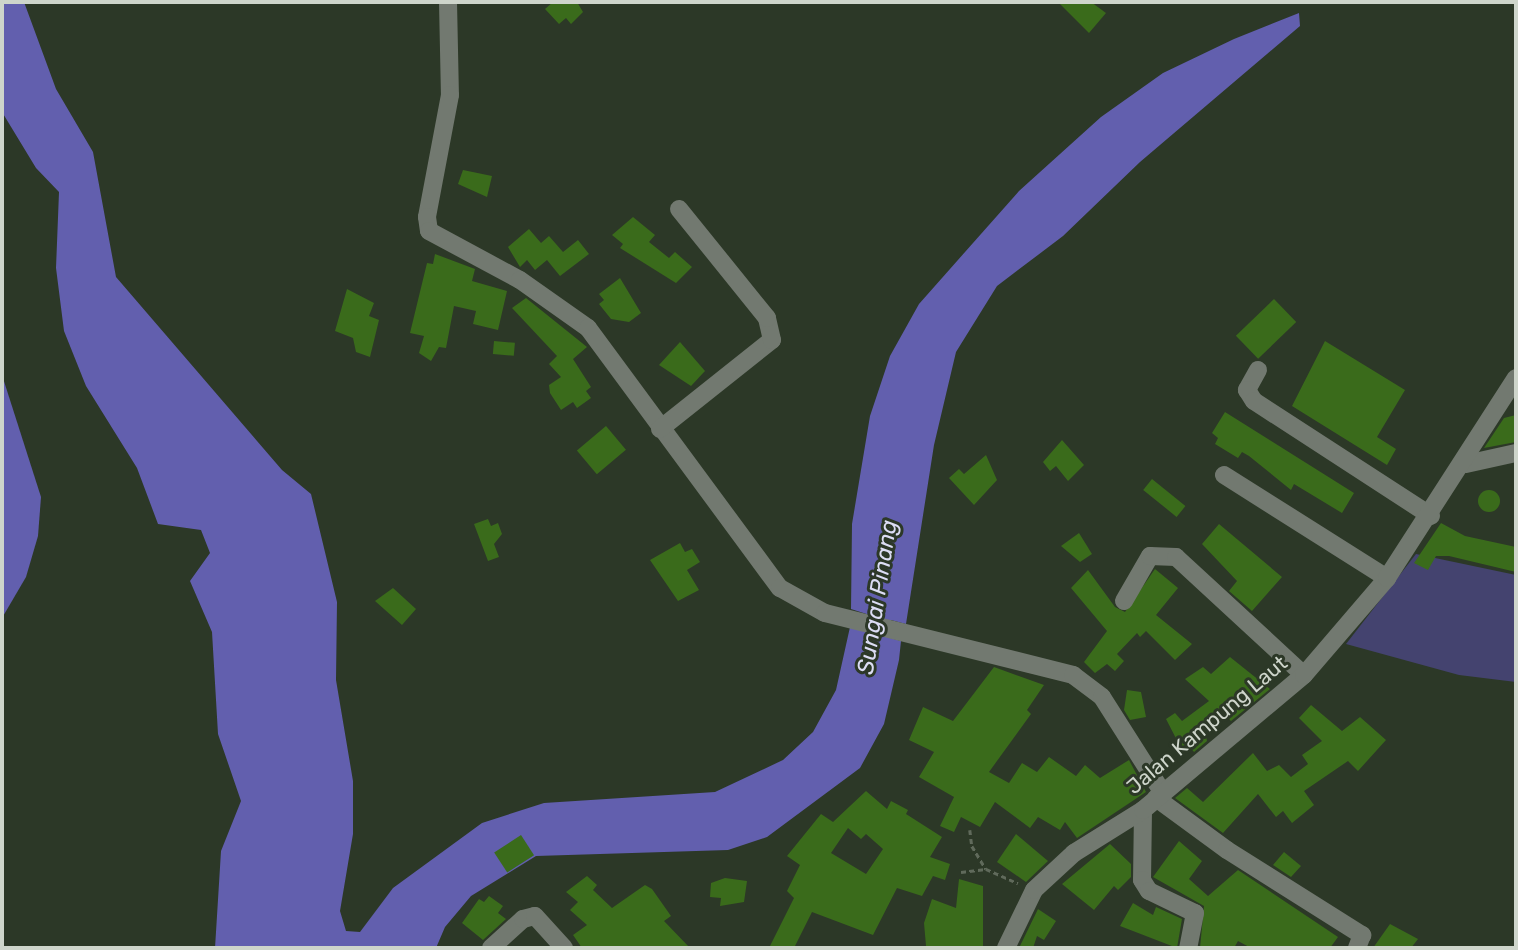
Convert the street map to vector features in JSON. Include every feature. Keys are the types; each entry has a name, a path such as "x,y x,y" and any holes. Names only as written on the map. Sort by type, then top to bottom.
{"street":[{"path":"448,2 450,95 427,217 429,231 520,280 588,328 780,588 825,613 865,620 1086,682 1102,697 1160,795 1227,850 1362,935 1357,948"},
{"path":"660,429 772,340 767,318 679,209"},
{"path":"1258,370 1247,390 1254,401 1432,516"},
{"name":"Jalan Kampung Laut","path":"1006,948 1034,890 1074,853 1143,810 1304,675 1387,578 1432,516 1516,378"},
{"path":"1466,464 1516,453"},
{"path":"1224,475 1387,578"},
{"path":"1124,601 1150,556 1176,557 1304,675"},
{"path":"1143,810 1142,880 1149,891 1195,913 1188,948"},
{"path":"491,948 523,919 535,916 564,948"}],"path":[{"path":"970,830 972,846 986,869"},
{"path":"961,872 986,869 1034,890"}],"shaded area":[{"path":"1416,554 1516,575 1516,682 1459,675 1346,644"}],"water":[{"name":"Sungai Pinang","path":"2,2 24,2 56,89 93,152 116,277 282,470 311,494 337,602 336,680 353,781 353,834 340,911 346,931 360,932 393,888 482,823 544,803 715,792 783,760 813,732 836,690 850,627 879,618 851,609 852,524 870,416 890,356 919,304 1019,191 1101,117 1163,73 1234,39 1299,13 1300,26 1140,162 1063,236 997,286 956,352 934,445 906,624 891,620 887,637 901,641 899,660 884,724 860,768 767,837 728,850 536,856 471,896 445,927 436,948 215,948 221,851 241,801 218,734 212,632 190,581 210,553 201,530 158,524 137,468 86,386 64,331 56,268 59,192 36,168 2,112"},
{"path":"2,375 41,497 38,536 26,577 2,618"}],"building":[{"path":"553,2 577,2 583,12 571,24 566,18 559,24 545,9"},
{"path":"1058,2 1091,2 1106,13 1089,33"},
{"path":"463,170 492,176 487,197 458,184"},
{"path":"633,217 655,235 649,242 669,258 675,252 692,267 676,283 620,248 623,244 612,235"},
{"path":"529,229 541,243 549,236 563,252 578,240 589,254 560,276 547,260 535,270 527,260 520,267 508,247"},
{"path":"435,254 475,269 472,281 507,291 498,330 473,324 476,311 454,306 446,348 439,347 431,361 419,353 424,336 410,333 427,263 433,264"},
{"path":"620,278 641,313 629,322 611,319 599,304 604,300 599,294"},
{"path":"347,289 374,303 369,316 379,320 370,357 356,352 353,338 335,331"},
{"path":"526,298 587,347 573,359 591,387 586,391 591,398 577,408 573,402 561,410 550,393 549,385 561,377 549,364 557,356 512,308"},
{"path":"1274,299 1296,322 1258,359 1236,336"},
{"path":"494,341 515,343 514,356 493,354"},
{"path":"1325,341 1405,390 1377,437 1396,449 1387,465 1292,406"},
{"path":"680,342 705,371 691,386 659,365"},
{"path":"1225,412 1354,493 1342,513 1294,484 1291,490 1242,452 1238,458 1215,444 1218,438 1212,433"},
{"path":"1516,415 1516,442 1484,448 1504,418"},
{"path":"606,426 626,450 597,474 577,450"},
{"path":"1062,440 1084,465 1068,481 1056,466 1050,471 1043,462"},
{"path":"986,455 997,480 974,505 949,478 959,469 964,474"},
{"path":"1152,479 1185,506 1177,517 1143,490"},
{"path":"1485,490 1493,490 1500,497 1500,505 1493,512 1485,512 1478,505 1478,497"},
{"path":"488,519 491,526 498,523 502,534 494,544 499,557 488,561 474,524"},
{"path":"1441,523 1465,536 1516,547 1516,572 1449,556 1436,556 1428,570 1414,563"},
{"path":"1219,524 1282,577 1252,611 1229,591 1237,581 1202,544"},
{"path":"1079,533 1092,554 1080,562 1061,546"},
{"path":"680,543 685,552 692,549 700,562 687,570 699,590 678,601 650,560"},
{"path":"1155,569 1178,588 1156,615 1192,644 1175,660 1146,631 1140,637 1137,633 1117,654 1124,661 1115,671 1107,664 1095,673 1084,662 1107,631 1071,588 1088,570 1115,607 1125,612"},
{"path":"393,588 416,609 402,625 375,601"},
{"path":"1230,657 1270,689 1231,721 1225,715 1205,730 1207,741 1194,752 1190,747 1183,752 1166,719 1175,713 1182,721 1209,701 1185,679 1203,667 1211,674"},
{"path":"994,667 1044,685 1027,710 1031,714 989,772 1009,783 1022,763 1037,772 1049,757 1076,776 1085,765 1100,778 1129,760 1146,792 1077,838 1065,822 1060,830 1038,817 1030,828 995,802 980,827 961,817 954,832 940,826 954,797 919,777 934,752 909,740 923,707 953,721"},
{"path":"1127,690 1141,692 1146,717 1130,720 1124,710"},
{"path":"1311,705 1342,731 1360,717 1386,740 1358,771 1348,761 1304,791 1314,805 1292,823 1283,811 1276,817 1258,794 1223,833 1175,798 1187,788 1203,802 1253,753 1267,771 1279,765 1291,777 1308,764 1302,755 1322,741 1299,718"},
{"path":"866,791 887,809 891,801 908,810 906,814 942,837 930,857 950,864 945,880 933,876 922,896 897,888 873,935 812,912 794,948 769,948 794,898 787,891 800,865 787,856 821,814 833,822","holes":["848,828 861,839 866,834 883,849 866,874 831,853"]},
{"path":"1016,834 1048,861 1026,882 997,862"},
{"path":"521,835 534,855 507,873 494,852"},
{"path":"1179,841 1202,861 1189,879 1208,896 1238,870 1338,937 1330,948 1251,948 1238,941 1234,948 1200,948 1204,906 1153,877"},
{"path":"1110,844 1131,864 1131,877 1118,890 1114,886 1094,910 1062,884"},
{"path":"1284,852 1301,866 1291,877 1273,865"},
{"path":"587,876 597,885 593,890 612,908 645,885 652,889 671,916 664,921 690,948 582,948 573,935 587,925 570,910 578,902 566,892"},
{"path":"725,878 747,881 744,902 720,906 721,898 710,897 711,883"},
{"path":"959,879 983,886 983,948 926,946 924,923 932,899 956,908"},
{"path":"489,896 503,906 498,913 506,919 483,940 462,923 479,899 484,902"},
{"path":"1133,903 1153,915 1156,907 1182,919 1177,948 1120,926"},
{"path":"1038,909 1056,921 1044,940 1037,936 1033,948 1019,948"},
{"path":"1390,924 1418,939 1411,948 1373,948"}]}
